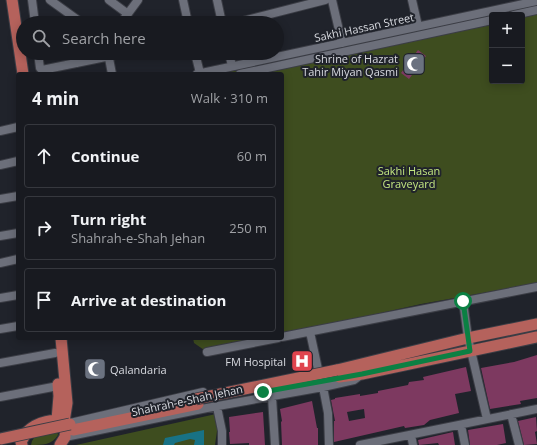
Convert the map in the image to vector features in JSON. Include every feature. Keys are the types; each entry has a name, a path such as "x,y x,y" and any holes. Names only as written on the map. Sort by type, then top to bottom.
{"main road":[{"path":"12,0 16,27"},
{"path":"18,0 21,16"},
{"path":"21,60 23,72"},
{"path":"27,60 30,72"},
{"name":"Shahrah-e-Shah Jehan","path":"4,445 338,374 351,367 468,338 537,324"},
{"name":"Shahrah-e-Shah Jehan","path":"0,439 338,374 362,374 537,336"},
{"path":"54,340 63,441"},
{"path":"61,340 67,403 62,422"},
{"path":"22,445 21,442 28,431 48,421 62,422"}],"street":[{"path":"32,0 34,16"},
{"path":"50,0 72,16"},
{"path":"109,0 128,14 138,0"},
{"path":"183,0 186,16"},
{"path":"217,0 220,16"},
{"path":"263,16 326,0"},
{"path":"332,0 342,43"},
{"path":"412,0 418,26"},
{"name":"Sakhi Hassan Street","path":"284,55 535,1"},
{"path":"525,13 537,10"},
{"name":"Sakhi Hassan Street","path":"249,72 489,21"},
{"path":"39,60 40,70 89,60"},
{"path":"109,60 112,72"},
{"path":"196,60 198,72"},
{"path":"231,60 232,66"},
{"name":"Sakhi Hassan Street","path":"206,72 261,60"},
{"path":"0,131 16,127"},
{"path":"0,165 16,162"},
{"path":"0,199 16,196"},
{"path":"0,236 16,233"},
{"path":"0,263 16,259"},
{"path":"284,337 537,287"},
{"path":"0,298 16,295"},
{"path":"463,301 470,351 487,419"},
{"path":"0,329 16,326"},
{"path":"310,332 318,369"},
{"path":"206,352 268,340"},
{"path":"0,362 55,353"},
{"path":"62,422 318,369 342,365 351,367"},
{"path":"63,441 207,408 323,387 354,380 362,374"},
{"path":"0,397 58,386"},
{"path":"323,387 328,413 329,445"},
{"path":"204,392 207,408"},
{"path":"272,397 276,445"},
{"path":"218,407 222,431 222,445"},
{"path":"360,445 537,409"},
{"path":"511,414 519,445"},
{"path":"461,425 465,445"},
{"path":"0,436 28,431"},
{"path":"411,435 412,445"}],"green space":[{"name":"Sakhi Hasan Graveyard","path":"537,1 537,283 421,304 284,335 284,72 206,72 262,60 284,60 284,55"},
{"path":"193,340 260,340 207,352 194,343"},
{"path":"216,414 218,424 215,445 76,445"},
{"path":"57,431 58,435 50,443 31,445 36,435"}],"water":[{"path":"204,430 204,445 194,445 195,440 190,439 175,443 174,445 163,445 165,438"}],"building":[{"name":"Shrine of Hazrat Tahir Miyan Qasmi","path":"418,50 426,56 409,79 401,73"},
{"path":"537,355 537,398 520,401 521,404 490,409 481,368 514,362"},
{"path":"466,367 471,391 455,394 459,413 430,420 424,425 405,428 404,426 334,442 335,421 331,400 360,394 360,396 378,393 378,391 408,385 409,382 424,380 423,377","holes":["364,409 365,418 349,421 347,412"]},
{"path":"312,401 318,428 318,445 282,445 282,421 280,409"},
{"path":"263,412 265,445 249,445 249,443 230,444 229,417"},
{"path":"536,417 537,431 535,432 537,444 524,445 518,421"},
{"path":"503,424 506,443 497,445 470,445 468,430"},
{"path":"453,432 455,445 439,445 438,443 419,445 418,440"}],"place":[{"name":"Shrine of Hazrat Tahir Miyan Qasmi","path":"414,64"},
{"name":"FM Hospital","path":"302,361"},
{"name":"Qalandaria","path":"95,369"}],"route":[{"path":"263,392 362,374 470,351 463,301"}]}
